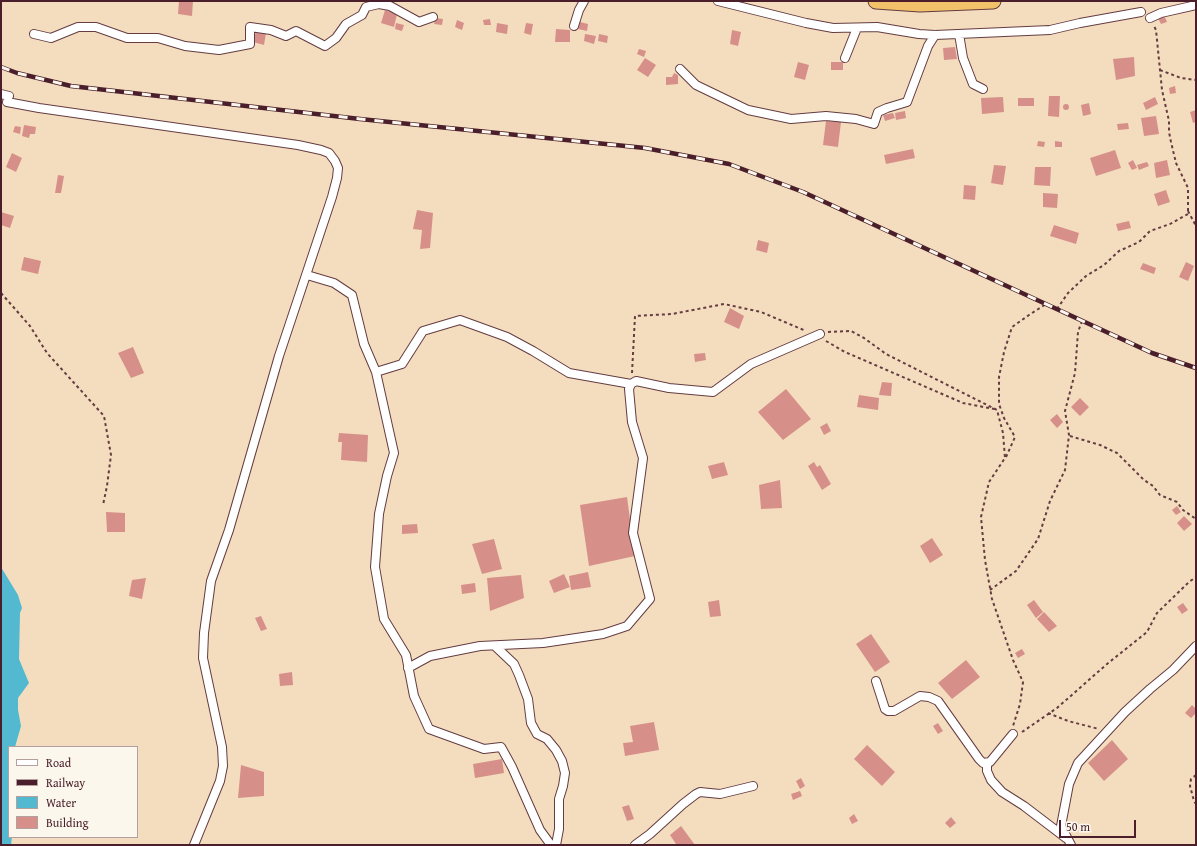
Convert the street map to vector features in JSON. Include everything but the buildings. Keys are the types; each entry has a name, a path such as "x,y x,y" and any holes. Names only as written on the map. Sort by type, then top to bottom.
{"highway":[{"path":"876,1 920,4 994,1"}],"street":[{"path":"574,26 584,1"},
{"path":"718,1 806,23 833,28 877,27 935,35 1050,30 1141,12"},
{"path":"34,34 51,38 78,27 96,27 127,38 158,38 185,46 219,50 250,44 250,27 271,30 286,36 296,31 325,46 336,38 346,24 362,15 366,7 381,2 419,22 433,17"},
{"path":"1150,18 1161,13 1196,5"},
{"path":"845,58 857,28"},
{"path":"959,34 963,58 973,84 983,89"},
{"path":"680,69 696,85 748,110 791,119 826,116 856,118 874,124 878,112 907,102 928,46 935,35"},
{"path":"6,97 39,108 298,145 329,153 335,160 338,168 338,178 279,356 229,530 211,581 204,633 203,658 222,747 223,766 220,781 194,845"},
{"path":"307,275 334,283 352,295 364,344 376,372 394,453 387,476 379,514 375,567 384,620 406,655 414,696 429,729 484,749 501,747 512,767 540,830 551,845"},
{"path":"376,372 402,364 423,330 460,320 507,337 569,373 631,384 636,381 669,388 713,392 751,364 820,334"},
{"path":"408,668 430,656 480,646 543,643 603,634 627,626 650,600 633,533 643,458 632,422 629,389 631,384"},
{"path":"495,646 514,664 528,699 531,723 537,734 547,739 556,750 562,761 565,773 563,786 558,799 559,829 556,845"},
{"path":"1070,843 1061,826 1069,784 1078,763 1125,712 1173,670 1196,646"},
{"path":"876,681 885,709 888,711 894,711 920,696 929,697 938,701 979,759 984,763 987,763"},
{"path":"987,763 990,762 1013,734"},
{"path":"987,763 987,771 991,780 1002,792 1024,806 1070,843"},
{"path":"635,845 650,834 682,804 700,792 720,794 753,786"}],"path":[{"path":"1057,309 1068,293 1086,276 1104,265 1119,251 1139,242 1150,231 1170,224 1188,214 1188,188 1176,163 1169,132 1169,121 1162,90 1156,30 1150,18"},
{"path":"1160,70 1181,78 1196,80"},
{"path":"1188,210 1196,226"},
{"path":"1,293 30,326 47,353 104,416 111,455 108,486 103,505"},
{"path":"1046,304 1012,327 1004,352 999,377 999,404 1004,418 1015,437 1005,458 988,482 982,516 985,560 990,590 998,619 1023,682 1020,704 1012,729 1013,734 1017,735 1057,708 1107,664 1147,632 1157,614 1196,577"},
{"path":"990,590 1016,571 1038,539 1050,501 1065,470 1070,435 1065,412 1075,373 1078,332 1082,320"},
{"path":"820,334 851,331 864,338 886,354 997,410 1003,433 1005,458"},
{"path":"1070,435 1100,445 1117,453 1144,480 1153,486 1160,495 1177,502 1182,510 1196,519"},
{"path":"1048,713 1068,721 1101,729 1107,732"},
{"path":"1196,775 1191,779 1190,786 1196,804"}],"water":[{"path":"1,567 18,595 22,608 20,613 19,659 29,683 18,698 18,710 21,726 15,746 8,746 8,838 12,838 11,845 1,845"}],"railway":[{"path":"1,67 17,73 71,86 360,119 645,148 729,164 803,192 1152,353 1196,368"}]}
